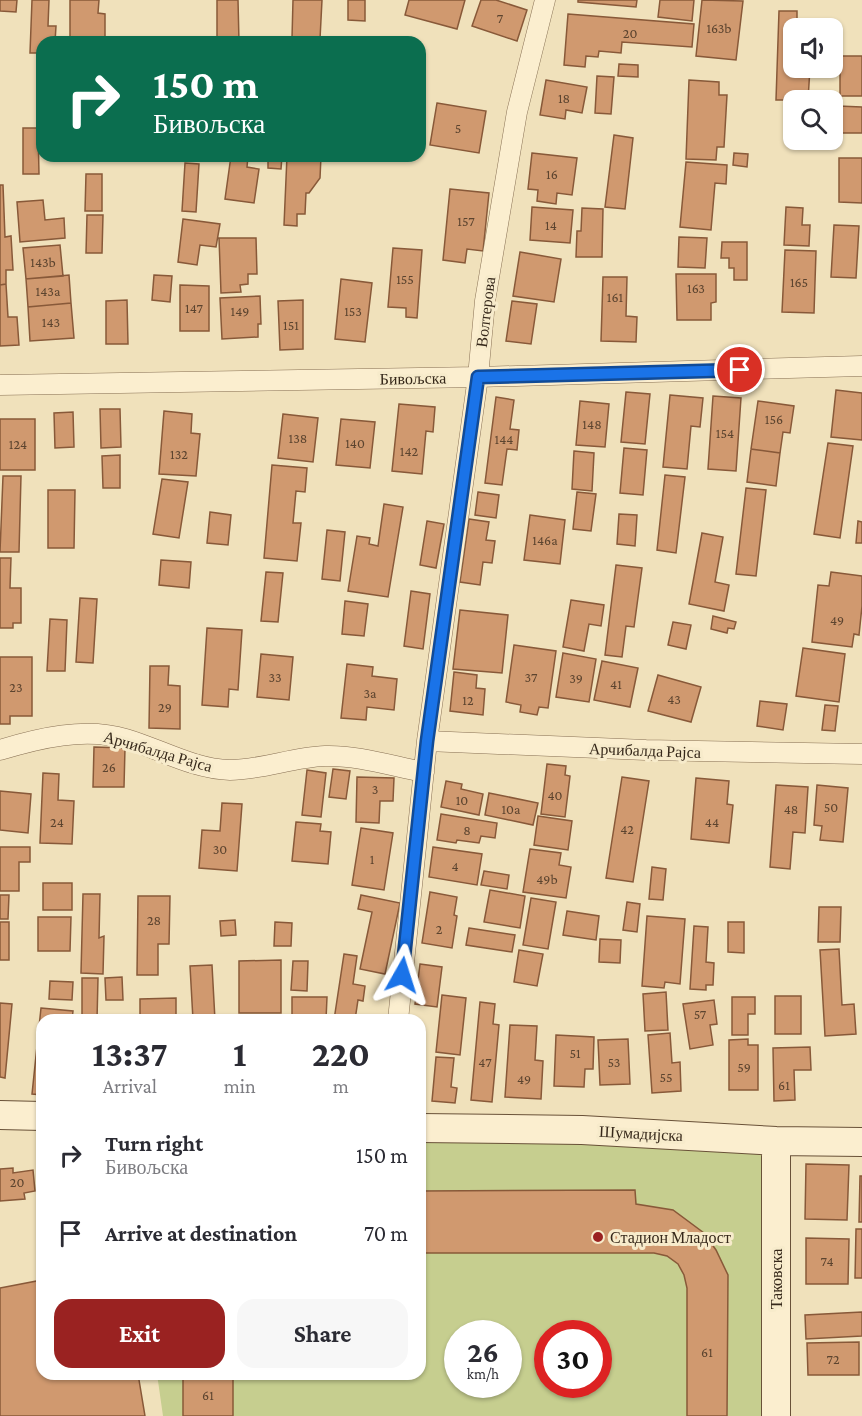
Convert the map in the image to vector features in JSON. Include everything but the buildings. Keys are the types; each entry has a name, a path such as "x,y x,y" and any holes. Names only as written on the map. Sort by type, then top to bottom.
{"street":[{"name":"Волтерова","path":"399,1014 427,741 478,377 485,301 517,112 545,0"},
{"name":"Бивољска","path":"0,385 478,377 862,366"},
{"name":"Арчибалда Рајса","path":"0,750 58,736 96,734 125,739 211,768 231,770 260,767 324,756 348,757 424,772"},
{"name":"Арчибалда Рајса","path":"427,741 646,750 862,754"},
{"path":"0,1115 36,1116"},
{"name":"Шумадијска","path":"426,1128 582,1130 776,1141 862,1142"},
{"name":"Таковска","path":"776,1141 776,1416"},
{"path":"776,1416 782,1416"}],"green space":[{"name":"Стадион Младост","path":"426,1129 776,1141 776,1416 163,1416 158,1380 426,1380"}],"place":[{"name":"Стадион Младост","path":"598,1237"}],"route":[{"path":"402,975 427,741 478,377 740,370"}]}
